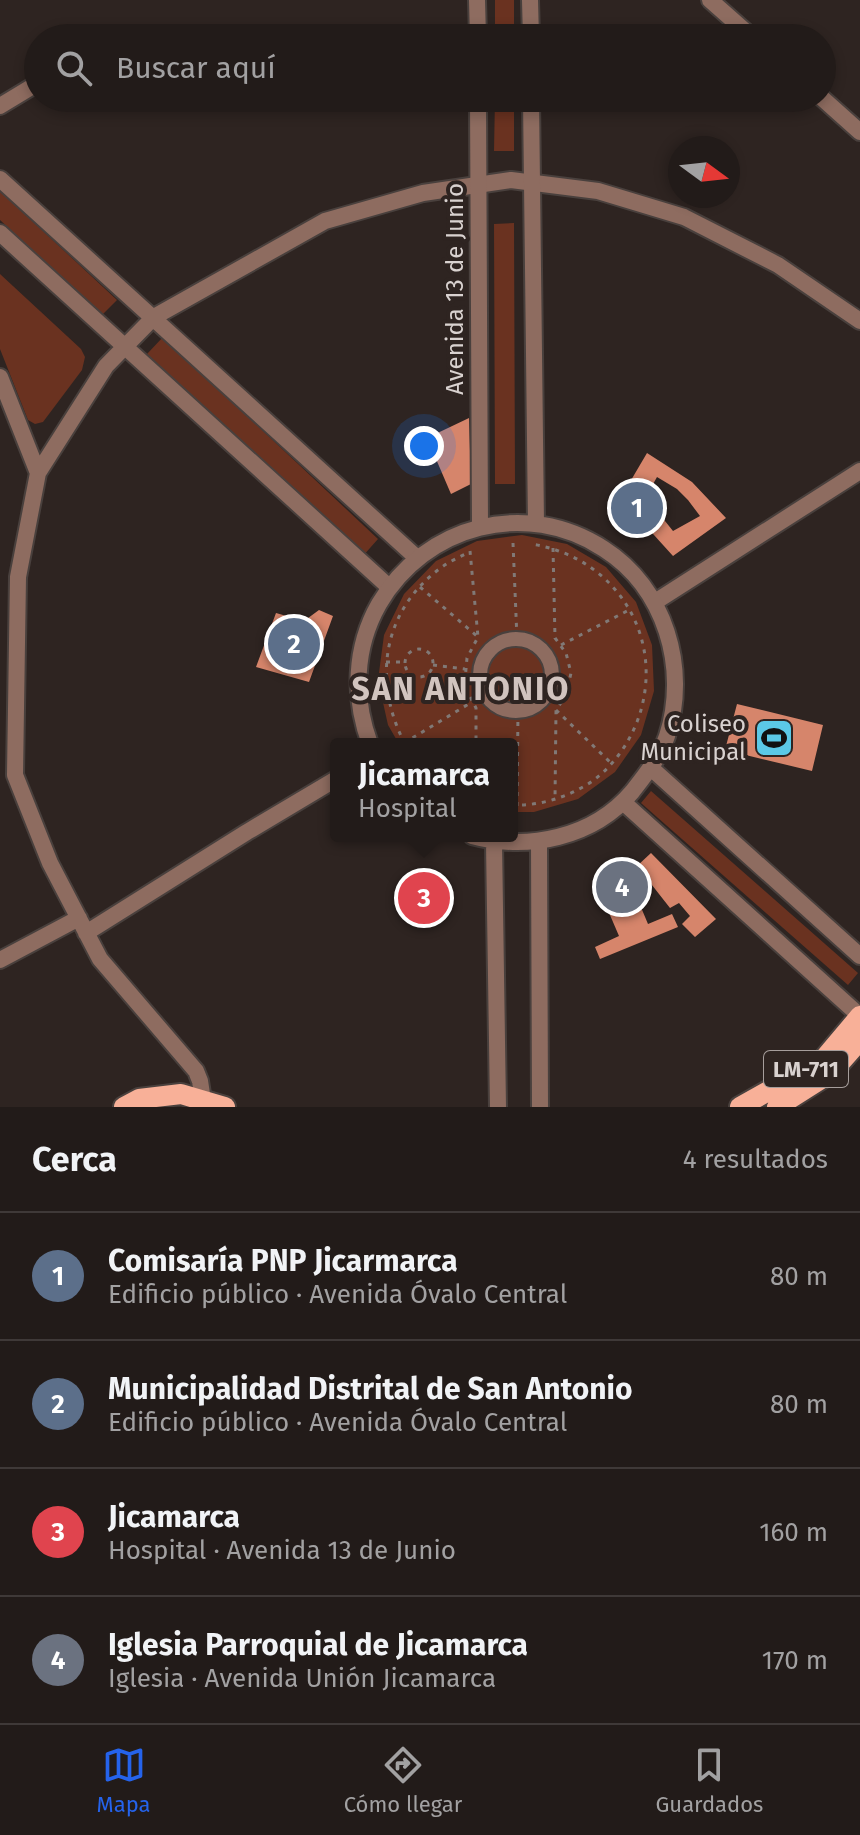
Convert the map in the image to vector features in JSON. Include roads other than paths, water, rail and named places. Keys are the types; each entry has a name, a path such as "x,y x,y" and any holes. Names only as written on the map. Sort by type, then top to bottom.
{"main road":[{"name":"LM-711","path":"740,1107 823,1060 860,1016"},
{"name":"LM-711","path":"777,1107 832,1072 860,1040"},
{"path":"124,1107 139,1099 181,1094 204,1104 225,1107"}],"street":[{"path":"477,0 478,24"},
{"path":"530,0 531,24"},
{"path":"710,0 737,24"},
{"path":"0,106 24,91"},
{"path":"836,111 860,132"},
{"name":"Avenida 13 de Junio","path":"478,112 480,527"},
{"path":"531,112 536,524"},
{"path":"0,179 417,558"},
{"path":"204,1104 196,1071 100,959 8,779 18,577 38,473 106,366 154,317 325,221 423,193 511,180 598,191 684,217 778,265 860,321"},
{"path":"0,233 389,587"},
{"path":"0,377 38,473"},
{"path":"655,602 860,471"},
{"path":"368,738 362,723 357,687 360,652 371,617 389,587 417,558 453,536 480,527 515,523 536,524 572,533 605,549 633,573 655,602 669,634 676,668 675,703 667,737 651,768 623,802 584,829 539,842 494,842 498,1107"},
{"path":"517,639 537,646 545,654 552,674 550,685 538,703 518,711 507,710 490,700 484,691 480,671 489,652 506,640 517,639"},
{"path":"651,768 860,956"},
{"path":"0,960 82,926 330,783"},
{"path":"623,802 860,1016"},
{"path":"539,842 540,1107"}],"place":[{"name":"Comisaría PNP Jicarmarca","path":"637,508"},
{"name":"Municipalidad Distrital de San Antonio","path":"294,644"},
{"name":"Coliseo Municipal","path":"774,738"},
{"name":"Iglesia Parroquial de Jicamarca","path":"622,887"},
{"name":"Jicamarca","path":"424,898"}],"district":[{"name":"SAN ANTONIO","path":"461,689"}]}
